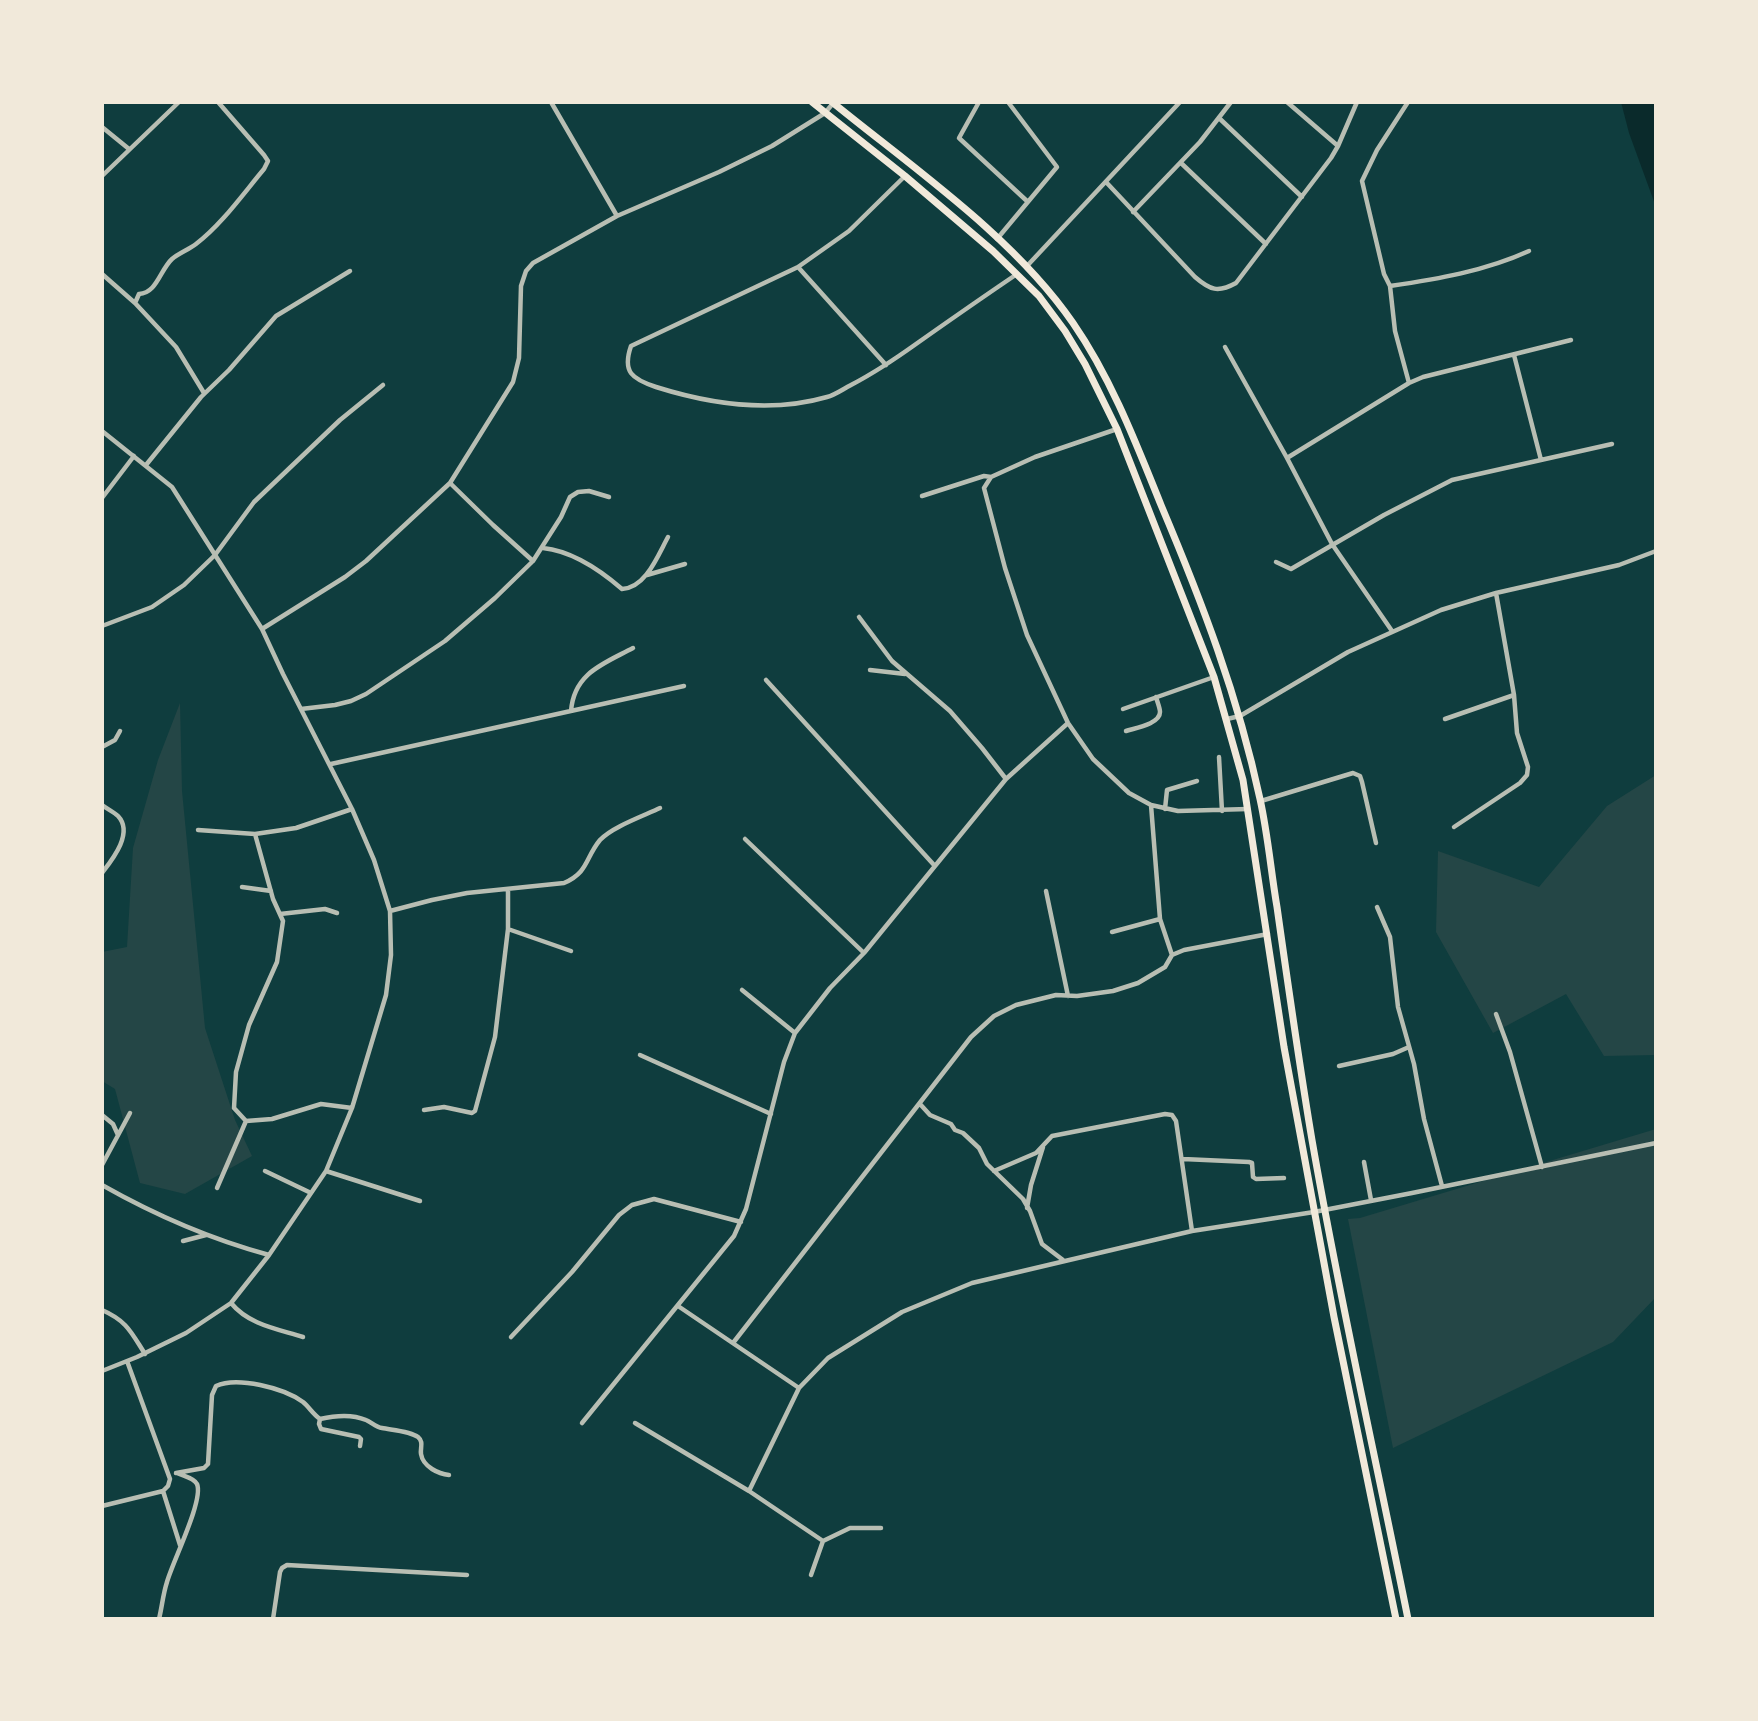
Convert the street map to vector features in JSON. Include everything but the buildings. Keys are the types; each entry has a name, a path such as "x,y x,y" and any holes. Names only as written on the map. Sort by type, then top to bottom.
{"main road":[{"path":"812,102 905,176 1017,274 1039,297 1065,331 1089,372 1117,429 1214,677 1227,719 1248,809 1284,1047 1314,1212 1396,1619"},
{"path":"833,102 998,239 1027,266 1073,323 1107,381 1139,450 1195,586 1240,716 1261,801 1297,1048 1326,1209 1408,1619"}],"street":[{"path":"102,176 178,102"},
{"path":"135,303 139,294 152,290 162,270 173,258 196,244 228,212 268,161 218,102"},
{"path":"551,102 617,216"},
{"path":"262,629 345,577 366,561 450,483 513,382 519,358 521,286 526,271 533,263 617,216 730,167 772,146 825,113 833,102"},
{"path":"979,102 959,138 1028,202"},
{"path":"998,239 1057,168 1008,102"},
{"path":"1027,266 1180,102"},
{"path":"1133,212 1200,142 1231,102"},
{"path":"1287,102 1338,146"},
{"path":"1106,182 1207,287 1224,290 1236,283 1302,198 1338,146 1357,102"},
{"path":"1408,102 1377,150 1362,181 1384,274 1390,286 1395,331 1409,383"},
{"path":"1219,118 1302,198"},
{"path":"102,127 129,149"},
{"path":"1181,162 1266,244"},
{"path":"905,176 849,231 798,267 631,346 626,364 630,373 636,379 656,387 702,399 770,406 797,404 829,397 886,365 1017,274"},
{"path":"1390,286 1464,273 1501,263 1529,251"},
{"path":"798,267 886,365"},
{"path":"146,465 204,393 229,370 276,316 351,271"},
{"path":"102,274 135,303 176,347 204,393"},
{"path":"1287,458 1409,383 1571,340"},
{"path":"1225,347 1332,544 1392,631"},
{"path":"1514,355 1541,460"},
{"path":"102,626 152,607 184,585 215,555 254,502 340,420 383,385"},
{"path":"922,496 984,476 991,477 1035,457 1117,429"},
{"path":"102,431 172,487 262,629 331,764 374,860 390,911 391,955 386,995 352,1108 326,1171 269,1255 231,1303 186,1333 145,1354 102,1371"},
{"path":"1276,562 1291,569 1332,544 1452,480 1612,444"},
{"path":"103,495 134,456"},
{"path":"991,477 984,488 1008,579 1027,635 1068,723 1093,759 1129,793 1151,805 1165,809 1222,811 1248,809"},
{"path":"450,483 533,561"},
{"path":"301,709 335,705 366,694 445,641 495,598 533,561 561,517 570,497 578,492 589,491 609,497"},
{"path":"543,548 571,556 610,578 622,589 630,589 647,574 668,537"},
{"path":"1227,719 1240,716 1348,652 1441,610 1496,593 1619,565 1656,550"},
{"path":"647,574 685,564"},
{"path":"1454,827 1520,783 1527,775 1528,767 1517,733 1514,695 1496,593"},
{"path":"859,617 884,652 955,717 1006,779"},
{"path":"571,711 572,698 579,683 589,672 633,648"},
{"path":"870,670 908,675"},
{"path":"1123,709 1214,677"},
{"path":"766,680 934,865"},
{"path":"331,764 684,686"},
{"path":"1445,719 1514,695"},
{"path":"1126,731 1153,722 1159,716 1156,697"},
{"path":"582,1423 734,1236 741,1222 784,1062 795,1033 830,988 864,952 1006,779 1068,723"},
{"path":"102,747 115,740 120,731"},
{"path":"1219,757 1222,811"},
{"path":"1261,801 1353,772 1362,782 1376,843"},
{"path":"1165,809 1167,790 1197,781"},
{"path":"102,805 118,815 123,822 118,851 102,873"},
{"path":"1151,805 1160,919 1172,955"},
{"path":"390,911 467,893 564,883 576,877 607,834 660,808"},
{"path":"198,830 255,834 296,828 352,809"},
{"path":"255,834 271,891 283,921 277,962 249,1025 236,1072 234,1108 246,1121 272,1119 321,1104 352,1108"},
{"path":"745,839 864,952"},
{"path":"242,887 271,891"},
{"path":"424,1110 444,1107 472,1113 475,1111 495,1037 508,929 508,890"},
{"path":"1046,891 1068,996"},
{"path":"1377,907 1390,937 1398,1007 1442,1186"},
{"path":"280,914 325,909 337,913"},
{"path":"1112,932 1160,919"},
{"path":"508,929 572,951"},
{"path":"733,1343 971,1037 994,1016 1016,1005 1056,996 1113,991 1138,983 1165,967 1172,955 1184,950 1268,934"},
{"path":"742,990 795,1033"},
{"path":"1496,1014 1510,1052 1542,1167"},
{"path":"1339,1066 1393,1054 1409,1047"},
{"path":"640,1055 771,1114"},
{"path":"920,1104 930,1115 951,1124 955,1130 979,1148 987,1164 1023,1199 1042,1244 1063,1260"},
{"path":"102,1166 130,1113"},
{"path":"994,1171 1036,1153 1052,1136 1166,1114 1172,1115 1176,1120 1183,1159 1192,1231"},
{"path":"102,1115 113,1124 118,1134"},
{"path":"217,1188 246,1121"},
{"path":"749,1491 799,1388 828,1358 902,1312 972,1283 1192,1231 1314,1212 1656,1143"},
{"path":"1028,1208 1030,1185 1044,1144"},
{"path":"1183,1159 1249,1162 1256,1179 1284,1178"},
{"path":"1364,1162 1371,1200"},
{"path":"326,1171 420,1201"},
{"path":"265,1172 311,1193"},
{"path":"102,1185 146,1209 206,1235 269,1255"},
{"path":"511,1337 573,1272 620,1215 632,1205 654,1198 741,1222"},
{"path":"183,1241 206,1235"},
{"path":"231,1303 239,1313 249,1319 303,1337"},
{"path":"678,1306 799,1388"},
{"path":"102,1310 118,1317 126,1324 145,1354"},
{"path":"102,1506 163,1491 170,1479 127,1361"},
{"path":"176,1473 204,1468 208,1464 212,1395 216,1386 223,1382 248,1382 284,1393 303,1402 320,1419"},
{"path":"320,1419 332,1416 362,1418 381,1428 418,1436 426,1465 442,1474 449,1475"},
{"path":"320,1419 321,1429 359,1437 360,1446"},
{"path":"635,1423 749,1491 823,1541"},
{"path":"159,1619 167,1582 191,1519 198,1486 194,1480 168,1472"},
{"path":"163,1491 180,1545"},
{"path":"811,1575 823,1541 850,1528 881,1528"},
{"path":"273,1619 280,1572 287,1565 467,1575"}],"shaded area":[{"path":"1621,102 1656,102 1656,207 1629,133"},
{"path":"180,703 182,791 205,1028 235,1120 252,1156 185,1194 140,1183 115,1089 102,1081 102,952 127,947 133,848 158,760"},
{"path":"1656,775 1656,1055 1604,1056 1566,994 1493,1033 1436,932 1438,851 1539,887 1607,806"},
{"path":"1656,1129 1656,1297 1613,1342 1393,1448 1348,1219 1360,1218"}]}
